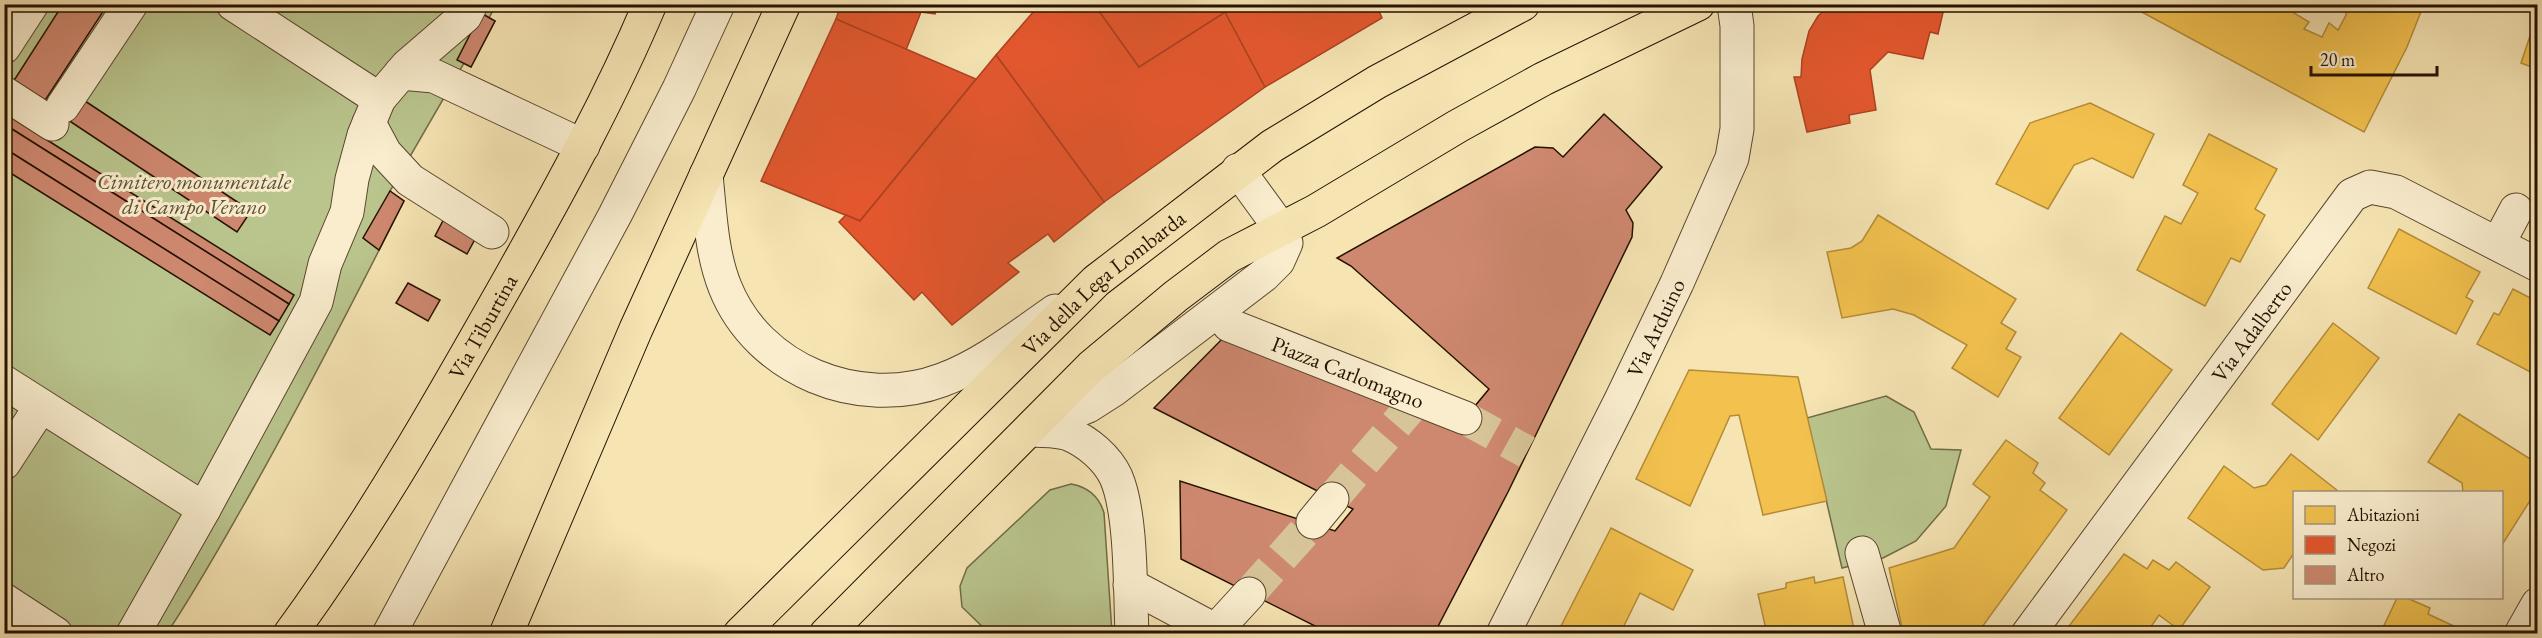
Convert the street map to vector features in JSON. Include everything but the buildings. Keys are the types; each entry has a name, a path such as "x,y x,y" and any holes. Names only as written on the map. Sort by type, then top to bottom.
{"main road":[{"name":"Via Tiburtina","path":"290,633 327,582 435,411 583,146 650,4"},
{"path":"506,633 636,329 784,4"},
{"name":"Via della Lega Lombarda","path":"740,633 1096,281 1272,146 1377,82 1455,38 1523,4"},
{"path":"826,633 1091,367 1176,296 1241,248 1316,212 1448,132 1543,79 1698,4"}],"street":[{"path":"4,47 32,4"},
{"path":"4,93 58,115 131,4"},
{"path":"233,4 374,111 385,153 410,180 492,232"},
{"path":"133,633 204,510 316,302 325,264 347,212 352,179 374,111 401,73 465,16 471,4"},
{"path":"389,633 615,215 679,89 718,4"},
{"name":"Via Arduino","path":"1503,633 1616,410 1677,283 1732,158 1737,129 1737,26 1734,4"},
{"path":"401,73 434,76 583,146"},
{"path":"1238,170 1281,229"},
{"path":"706,175 716,252 724,285 740,318 751,332 781,359 805,374 842,386 865,389 910,388 953,376 984,360 1096,281"},
{"name":"Via Adalberto","path":"2028,633 2352,195 2370,187 2389,189 2538,265"},
{"path":"2498,244 2516,210"},
{"name":"Piazza Carlomagno","path":"1229,325 1465,417"},
{"path":"4,382 204,510"},
{"path":"4,464 41,406"},
{"path":"1030,430 1069,434 1093,449 1111,469 1124,503 1132,633"},
{"path":"1862,553 1885,633"},
{"path":"1130,585 1219,632 1249,594"},
{"path":"4,600 56,633"},
{"path":"2521,633 2538,604"}],"green space":[{"name":"Cimitero monumentale di Campo Verano","path":"4,5 496,5 489,18 495,21 471,67 464,63 390,191 404,201 325,356 242,508 167,633 5,633"},
{"path":"1886,396 1914,412 1931,449 1961,450 1946,506 1916,541 1883,558 1842,568 1807,418"},
{"path":"1071,484 1083,487 1092,493 1104,513 1112,633 989,633 962,607 960,586 967,568 1050,490"}],"tunnel":[{"path":"1332,499 1417,400"},
{"path":"1465,418 1527,452"},
{"path":"1249,594 1313,522"}]}
